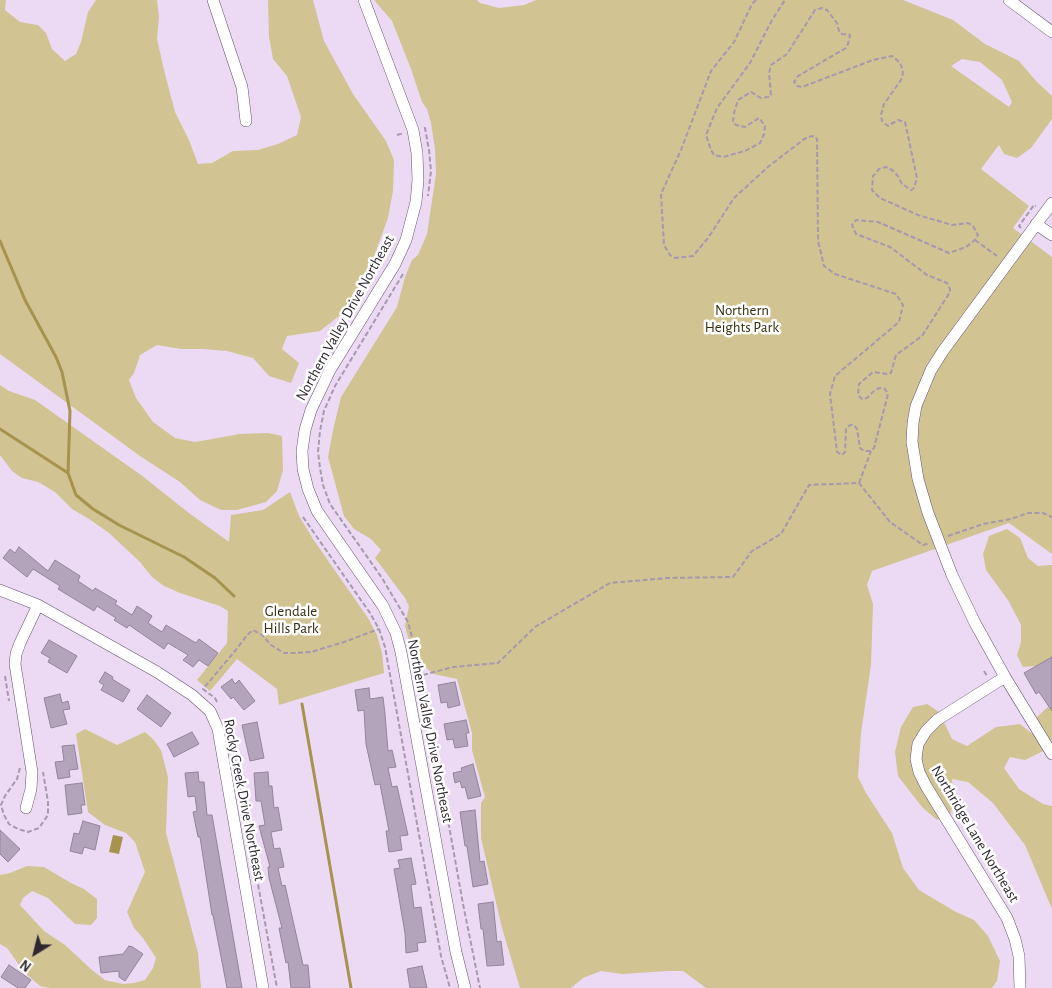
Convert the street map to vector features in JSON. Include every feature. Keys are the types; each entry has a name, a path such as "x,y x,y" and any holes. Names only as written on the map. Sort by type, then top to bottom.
{"street":[{"path":"213,0 242,87 246,121"},
{"name":"Northern Valley Drive Northeast","path":"364,0 413,130 417,162 416,202 406,240 395,264 330,370 314,403 305,430 302,451 303,469 308,489 317,511 383,606 396,633 403,661 456,952 465,988"},
{"path":"1009,0 1052,32"},
{"path":"1052,202 931,370 916,406 913,423 914,460 918,479 938,540 974,623 1052,754"},
{"path":"1036,224 1052,235"},
{"name":"Rocky Creek Drive Northeast","path":"0,590 38,605 156,672 204,704 215,719 220,738 263,988"},
{"path":"26,808 32,772 15,664 20,643 38,605"},
{"name":"Northridge Lane Northeast","path":"1005,677 931,726 918,744 916,759 919,772 926,786 1006,918 1016,939 1020,956 1020,988"}],"path":[{"path":"756,0 752,4 734,42 711,71 661,194 664,245 670,255 675,258 693,256 708,238 734,198 769,166 807,137 814,136 817,138 818,241 824,266 835,274 896,294 903,305 899,322 835,376 830,394 837,452 842,454 845,452 846,429 850,425 854,425 857,429 860,448 864,451 871,451"},
{"path":"785,0 772,20 750,63 717,108 706,135 714,154 723,157 745,151 760,142 766,126 759,118 745,127 736,125 733,122 738,100 751,92 761,98 768,97 771,94 772,87 769,73 771,65 787,54 815,10 822,8 828,10 842,34 850,35 848,44 846,48 798,76 794,82 797,86 802,87 873,60 892,56 897,60 903,72 901,80 884,104 881,115 882,121 888,126 898,120 905,122 917,178 914,188 911,190 902,184 892,170 886,167 880,169 873,176 872,190 880,198 918,215 952,225 968,223 973,226 978,235 966,247 949,253 878,222 856,220 852,225 856,234 890,247 927,276 947,282 950,288 950,292 922,336 896,355 891,373 873,372 859,384 858,395 862,400 880,388 885,389 888,394 874,448 871,451 859,483"},
{"path":"425,128 431,171 426,202"},
{"path":"1019,226 1034,206"},
{"path":"975,240 997,256"},
{"path":"348,530 330,504 323,485 318,452 324,411 335,386 403,273"},
{"path":"859,483 890,522 923,546 983,524 1028,514 1043,513 1052,517"},
{"path":"422,675 452,667 498,663 536,627 610,583 668,578 733,577 752,552 781,534 809,485 859,483"},
{"path":"303,518 356,592 379,629 385,647 441,956 450,988"},
{"path":"203,689 235,651 246,634 253,630 284,653 295,653 311,652 379,629"}],"green space":[{"path":"0,0 6,0 5,10 20,22 38,25 46,33 52,49 65,61 76,54 81,42 88,12 96,0 157,0 159,17 157,39 164,70 175,112 198,164 212,163 233,151 258,150 278,144 297,135 301,117 287,76 273,59 269,37 268,0 313,0 324,41 353,94 386,141 394,160 393,191 388,218 370,267 339,316 320,331 287,336 282,349 299,363 291,383 269,376 253,358 227,351 181,349 157,345 140,355 134,373 129,380 136,398 153,422 175,438 195,442 240,434 268,433 282,436 283,470 277,491 266,502 237,510 221,510 200,500 180,482 140,456 0,354"},
{"name":"Northern Heights Park","path":"374,0 477,0 480,3 499,8 524,5 536,0 903,0 953,20 985,44 1019,61 1052,96 1052,119 1031,148 1017,158 1004,154 999,145 981,169 1029,206 1013,228 1052,257 1052,554 1009,523 872,571 867,585 873,604 871,665 861,733 858,777 892,833 903,868 919,890 956,912 974,920 988,936 1000,961 997,981 992,988 706,988 683,971 622,974 601,971 583,978 571,988 520,988 502,928 481,838 481,803 485,797 472,750 472,733 457,679 434,674 414,659 405,626 409,606 375,558 381,550 371,539 354,529 344,516 328,457 341,397 397,307 405,277 412,260 418,255 427,234 436,174 435,149 427,109 422,102 392,21","holes":["962,59 980,62 1002,80 1012,102 1009,107 951,66"]},
{"name":"Glendale Hills Park","path":"0,385 9,391 35,400 141,475 229,542 231,515 263,510 290,492 299,516 368,618 377,635 382,653 384,673 279,705 277,689 237,659 210,691 197,680 227,643 228,611 220,606 164,586 152,577 140,562 109,533 72,509 55,492 38,482 22,478 12,471 0,455"},
{"path":"1007,529 1020,538 1028,558 1038,566 1052,565 1052,663 1045,662 1036,666 1023,667 1017,655 1021,642 1021,625 1008,600 986,570 983,554 989,536"},
{"path":"1052,703 1052,744 1036,718"},
{"path":"927,704 939,712 952,739 967,746 996,727 1020,724 1034,735 1043,751 1025,760 1010,757 1004,768 1019,789 1043,804 1052,806 1052,909 1025,845 993,803 968,782 952,779 951,813 937,820 922,807 898,776 895,752 901,727 913,707"},
{"path":"85,729 117,745 145,732 161,750 168,777 166,833 198,953 201,988 49,988 40,986 24,972 7,948 0,944 0,875 27,866 44,867 84,889 97,899 97,918 91,925 75,924 48,898 32,891 23,898 20,905 44,931 65,945 105,980 123,984 134,983 145,980 153,968 156,958 134,928 127,912 145,872 135,842 126,833 105,825 88,812 76,734"}],"shaded area":[{"path":"113,835 123,837 119,854 109,852"}],"building":[{"path":"19,547 48,571 55,560 80,576 78,581 93,591 95,588 117,601 115,604 132,615 137,606 152,616 148,623 162,632 166,625 196,643 199,639 218,653 208,666 199,660 193,667 183,660 188,655 168,643 164,649 129,625 127,628 114,620 116,618 97,606 94,611 58,589 60,586 33,569 27,577 3,558 10,549 15,553"},
{"path":"49,640 77,656 67,673 48,662 50,658 41,653"},
{"path":"1052,657 1052,711 1039,692 1036,694 1024,673"},
{"path":"105,672 113,677 112,679 130,690 123,702 101,690 104,685 99,682"},
{"path":"232,679 235,684 239,680 255,701 244,710 221,687"},
{"path":"455,682 460,705 448,708 447,702 441,703 438,685"},
{"path":"369,688 370,699 383,697 388,751 392,750 396,767 388,768 392,787 397,786 408,835 400,836 402,850 389,852 386,831 389,831 380,784 375,785 366,744 364,710 358,711 355,690"},
{"path":"60,694 62,703 68,701 70,709 63,710 67,724 51,728 44,698"},
{"path":"147,695 171,713 161,727 137,709"},
{"path":"466,720 469,733 466,733 468,746 455,748 453,739 447,740 444,724"},
{"path":"257,722 264,758 250,761 242,725"},
{"path":"192,732 199,744 174,757 167,744"},
{"path":"74,745 78,769 69,770 70,777 58,779 55,762 64,761 62,746"},
{"path":"473,764 481,796 468,799 465,787 462,788 460,781 455,783 453,773 462,771 461,768"},
{"path":"198,772 199,782 204,782 207,815 212,815 242,988 227,988 212,915 200,837 198,837 193,812 197,811 195,796 188,797 185,773"},
{"path":"268,772 269,786 272,786 274,808 278,807 282,830 271,832 274,849 280,848 284,867 278,868 282,886 285,885 303,965 308,965 310,988 291,988 288,962 286,963 279,928 282,928 269,878 268,867 270,867 259,826 265,825 261,801 256,801 254,773"},
{"path":"82,783 85,805 81,805 82,813 68,815 65,785"},
{"path":"475,810 480,862 484,861 488,884 473,887 460,812"},
{"path":"83,821 100,826 95,850 84,847 82,854 70,851 74,833 79,834"},
{"path":"0,830 20,849 8,862 0,854"},
{"path":"411,858 416,884 411,885 414,908 421,907 426,942 417,943 418,951 406,953 405,933 394,869 400,868 398,860"},
{"path":"493,902 497,942 501,941 504,965 487,966 478,904"},
{"path":"129,946 143,954 125,981 119,977 119,971 101,973 99,957 123,954"},
{"path":"9,965 31,980 25,988 18,988 1,977"},
{"path":"422,966 427,988 410,988 407,969"}],"waterway":[{"path":"0,241 25,300 56,357 62,372 70,411 68,473 76,495 93,509 119,525 184,557 215,578 234,596"},
{"path":"0,429 68,473"},
{"path":"302,704 351,988"}]}
